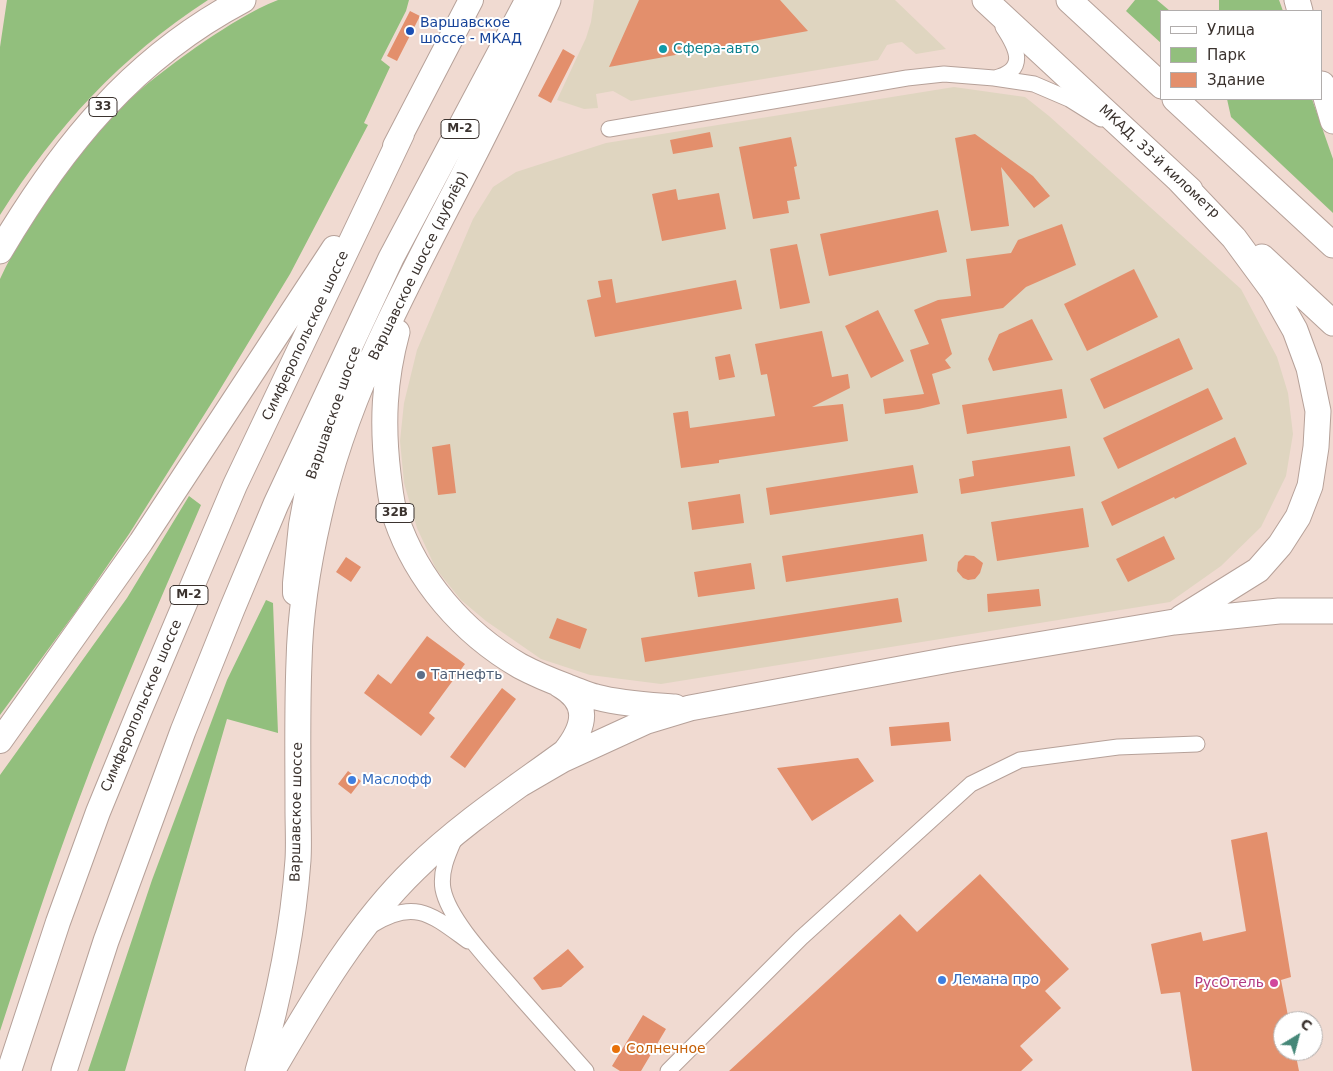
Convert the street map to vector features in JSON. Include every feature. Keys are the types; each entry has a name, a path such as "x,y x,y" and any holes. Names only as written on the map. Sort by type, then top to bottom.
{"highway":[{"name":"33","path":"0,251 38,189 94,116 151,62 205,23 243,0"},
{"name":"Варшавское шоссе","path":"391,258 528,0"},
{"name":"Варшавское шоссе (дублёр)","path":"299,660 307,575 330,471 347,417 411,276 518,69 548,0"},
{"name":"МКАД, 33-й километр","path":"985,0 1333,323"},
{"path":"1069,0 1160,84"},
{"path":"1323,87 1333,121"},
{"path":"1176,100 1333,245"},
{"path":"1174,622 1258,570 1280,545 1298,517 1310,486 1316,447 1318,411 1309,368 1295,330 1273,291 1234,238 1178,179"},
{"name":"М-2","path":"64,1071 106,941 183,731 232,609 296,462 391,258"},
{"name":"32B","path":"411,276 386,381 384,417 385,455 396,517 408,548 423,574 442,600 463,623 491,647 520,666 596,697 635,704 690,708"},
{"path":"519,785 562,760 646,721 690,708 954,659 1174,622 1279,611 1333,611"},
{"name":"Варшавское шоссе","path":"258,1071 269,1034 283,968 298,859 299,660"},
{"path":"272,1071 315,1000 360,933 414,870 459,829 564,752 575,740 581,724 581,705 572,692 556,682"}],"main road":[{"name":"М-2","path":"402,134 470,0"},
{"path":"0,741 141,542 318,272 402,134"},
{"name":"Симферопольское шоссе","path":"9,1071 58,922 98,812 139,712 235,485 402,134"},
{"name":"Варшавское шоссе","path":"299,660 295,583 301,525 310,476 339,393 391,258"}],"street":[{"path":"981,0 993,13 1013,43 1017,57 1014,68 1006,75 994,78"},
{"path":"609,129 907,78 944,74 994,78 1034,84 1068,99 1152,155"},
{"path":"296,462 339,393 390,321"},
{"path":"668,1071 801,938 971,784 1020,760 1118,747 1197,744"},
{"path":"459,829 446,859 443,873 442,887 449,908 477,948 586,1071"},
{"path":"360,933 394,913 414,911 438,919 477,948"}],"shaded area":[{"path":"594,0 895,0 946,49 916,54 902,42 895,43 887,45 878,60 631,101 613,91 596,94 598,108 584,109 557,100 586,38 591,22"},
{"path":"954,87 1025,97 1049,116 1241,289 1277,357 1288,393 1293,434 1286,476 1261,527 1221,566 1170,602 661,684 590,675 541,659 486,621 461,600 436,569 417,528 404,483 400,441 404,403 417,350 473,219 493,187 516,172 606,143"}],"green space":[{"path":"7,0 208,0 146,46 92,96 44,152 0,215 0,47"},
{"path":"278,0 409,0 406,11 381,60 390,67 364,123 368,125 290,274 129,534 77,610 0,715 0,279 26,231 57,183 74,160 111,118 130,99 166,69 195,48 240,19"},
{"path":"1135,0 1157,0 1169,10 1160,10 1160,42 1126,11"},
{"path":"1219,0 1279,0 1283,10 1219,10"},
{"path":"1227,100 1312,100 1333,159 1333,213 1231,117"},
{"path":"189,496 201,505 92,765 48,887 0,1031 0,775 127,598"},
{"path":"266,600 273,603 278,733 227,719 125,1071 88,1071 152,880 227,680"}],"building":[{"name":"Сфера-авто","path":"639,0 780,0 808,31 609,67"},
{"path":"410,11 420,16 397,61 387,56"},
{"path":"563,49 575,56 551,103 538,96"},
{"path":"710,132 713,147 673,154 670,140"},
{"path":"975,134 1033,176 1050,196 1034,208 1001,167 1009,226 971,231 955,138"},
{"path":"791,137 797,166 794,167 800,199 787,201 789,213 753,219 739,147"},
{"path":"676,189 678,200 719,193 726,229 662,241 652,194"},
{"path":"938,210 947,252 829,276 820,234"},
{"path":"1062,224 1076,265 1026,287 1003,308 941,319 952,354 945,360 951,368 932,374 940,404 885,414 883,399 924,394 910,350 929,344 914,310 938,300 971,296 966,259 1011,253 1018,240"},
{"path":"797,244 810,303 780,309 770,249"},
{"path":"1134,269 1158,317 1087,351 1064,304"},
{"path":"612,279 616,303 736,280 742,309 595,337 587,300 601,297 598,281"},
{"path":"878,310 904,361 871,378 845,326"},
{"path":"1032,319 1053,360 993,371 988,359 999,334"},
{"path":"822,331 832,377 848,374 850,388 812,407 843,404 848,441 719,460 719,463 681,468 673,413 688,411 690,428 775,416 767,374 761,375 755,344"},
{"path":"1179,338 1193,369 1104,409 1090,379"},
{"path":"730,354 735,377 719,380 715,357"},
{"path":"1208,388 1223,419 1118,469 1103,438"},
{"path":"1062,389 1067,418 967,434 962,405"},
{"path":"1235,437 1247,464 1175,499 1174,497 1112,526 1101,502"},
{"path":"450,444 456,493 438,495 432,447"},
{"path":"1070,446 1075,476 961,494 959,479 974,476 972,461"},
{"path":"913,465 918,493 770,515 766,488"},
{"path":"740,494 744,523 692,530 688,502"},
{"path":"1083,508 1089,547 997,561 991,522"},
{"path":"923,534 927,561 786,582 782,556"},
{"path":"1164,536 1175,559 1128,582 1116,559"},
{"path":"965,555 974,556 983,563 980,573 975,579 968,580 963,578 957,571 958,562"},
{"path":"346,557 361,567 351,582 336,572"},
{"path":"751,563 755,589 698,597 694,572"},
{"path":"1039,589 1041,606 988,612 987,594"},
{"path":"898,598 902,622 645,662 641,638"},
{"path":"557,618 587,629 580,649 549,638"},
{"path":"427,636 465,664 429,713 435,718 421,736 364,693 378,674 391,684"},
{"path":"502,688 516,699 465,768 450,757"},
{"path":"949,722 951,741 891,746 889,727"},
{"path":"858,758 874,781 812,821 777,768"},
{"path":"348,771 361,781 351,794 338,784"},
{"path":"1267,832 1291,977 1281,980 1287,1011 1273,1011 1273,1061 1297,1061 1299,1071 1192,1071 1180,992 1161,994 1151,944 1201,932 1203,941 1246,931 1231,840"},
{"name":"Лемана про","path":"980,874 1069,969 1045,991 1061,1008 1020,1046 1033,1060 1021,1071 729,1071 900,914 917,932"},
{"path":"568,949 584,967 561,987 542,990 533,978"},
{"path":"643,1015 666,1029 641,1071 620,1071 612,1066"}],"place":[{"name":"Варшавское шоссе - МКАД","path":"410,31"},
{"name":"Сфера-авто","path":"663,49"},
{"name":"Татнефть","path":"421,675"},
{"name":"Маслофф","path":"352,780"},
{"name":"Лемана про","path":"942,980"},
{"name":"РусОтель","path":"1274,983"},
{"name":"Солнечное","path":"616,1049"}]}
